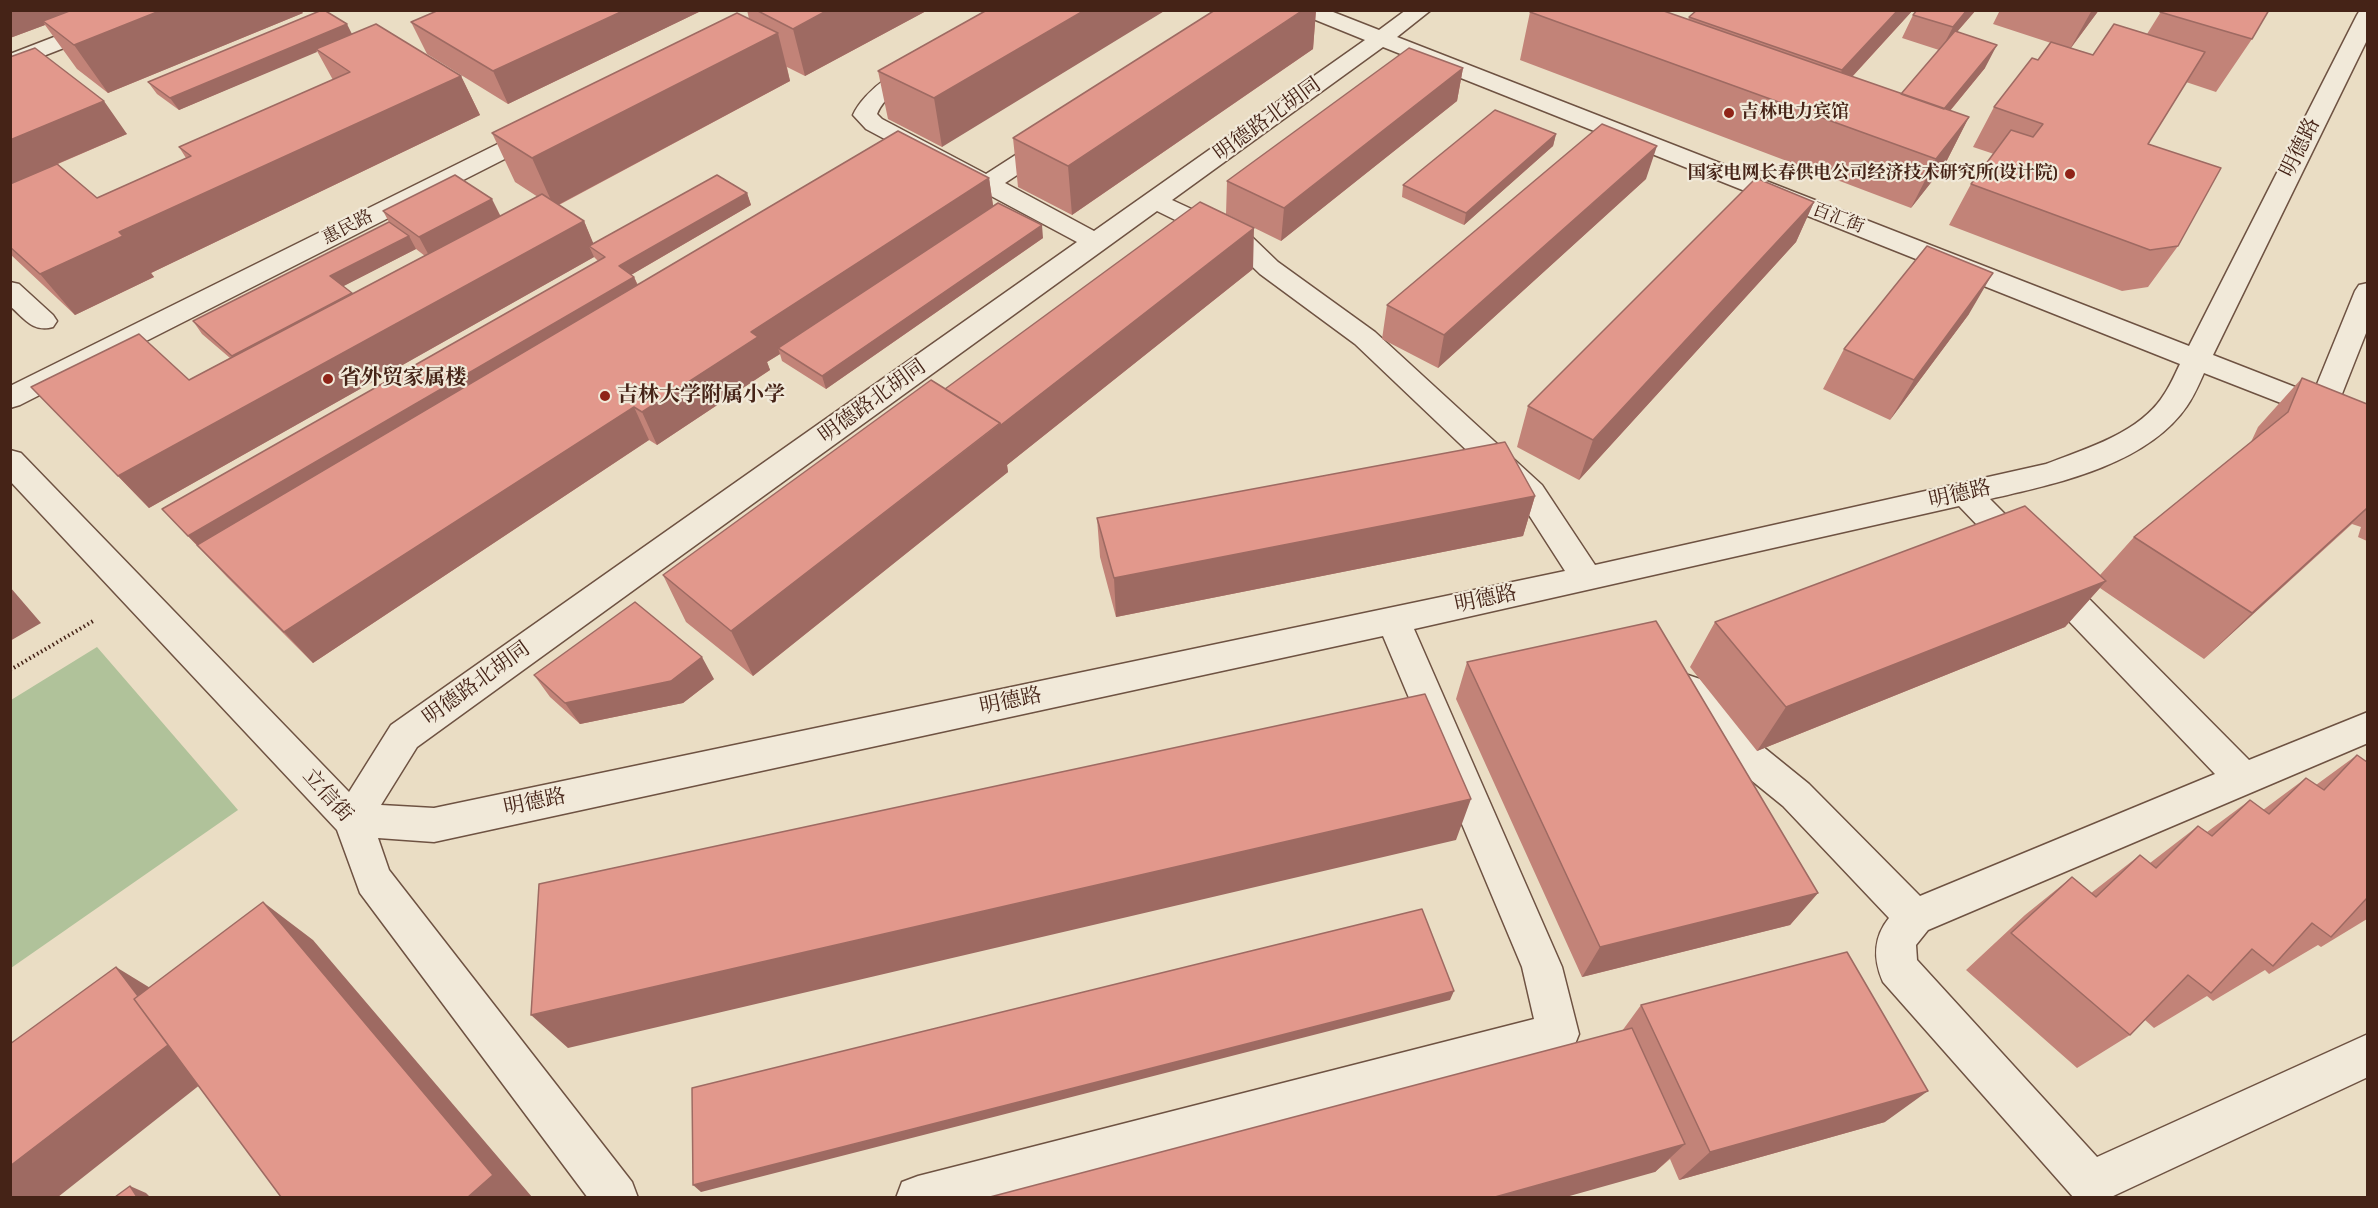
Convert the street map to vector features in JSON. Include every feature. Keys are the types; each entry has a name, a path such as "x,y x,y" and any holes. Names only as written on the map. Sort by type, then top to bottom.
{"street":[{"path":"10,62 144,10"},
{"name":"百汇街","path":"1308,10 2367,427"},
{"name":"明德路北胡同","path":"352,820 404,736 1421,10"},
{"name":"明德路","path":"352,820 434,825 1587,579 2050,474 2114,450 2150,428 2176,401 2367,15"},
{"path":"941,59 882,92 868,104 865,116 874,124 1096,242"},
{"name":"惠民路","path":"10,398 568,118"},
{"path":"987,184 1067,133"},
{"path":"1155,201 1244,243 1269,268 1365,338 1531,493 1587,579"},
{"path":"10,290 43,321"},
{"path":"2322,409 2367,291"},
{"name":"立信街","path":"10,460 352,820 374,880 616,1197"},
{"path":"1965,493 2244,779"},
{"path":"918,1197 1558,1034 1542,967 1393,620"},
{"path":"1670,669 1738,748 1796,795 1914,917"},
{"path":"2367,727 1914,917 1896,940 1897,968 2091,1183 2367,1055"}],"path":[{"path":"10,670 138,594"}],"green space":[{"path":"97,647 238,810 11,968 11,700"}],"building":[{"path":"72,10 162,10 74,45 43,21"},
{"path":"322,10 347,24 170,98 148,82"},
{"path":"439,10 625,10 493,71 411,22"},
{"path":"756,10 828,10 793,29"},
{"path":"987,10 1085,10 934,98 878,71"},
{"path":"1215,10 1303,10 1068,166 1013,138"},
{"path":"1533,10 1661,10 1969,117 1936,159 1530,12"},
{"path":"1697,10 1898,10 1842,70 1689,17"},
{"path":"1917,10 1967,10 1953,27 1913,15"},
{"path":"2162,10 2269,10 2252,39 2160,12"},
{"path":"737,13 778,33 532,158 492,133"},
{"path":"376,24 461,76 119,232 123,236 40,274 10,247 10,184 57,164 97,198 191,156 179,147 350,72 316,49"},
{"name":"国家电网长春供电公司经济技术研究所(设计院)","path":"2114,24 2205,52 2148,144 2221,168 2178,246 2150,250 1971,184 2011,130 2033,137 2043,124 1994,107 2032,58 2038,60 2051,42 2093,55"},
{"path":"1955,31 1997,45 1944,109 1901,94"},
{"path":"35,48 104,101 10,140 10,57"},
{"path":"1409,48 1463,68 1284,208 1227,181"},
{"path":"1495,110 1556,134 1466,213 1403,185"},
{"path":"1602,124 1657,146 1444,335 1387,305"},
{"path":"898,131 989,178 751,332 758,337 642,412 634,407 284,632 197,545"},
{"path":"455,175 492,199 419,237 383,211"},
{"path":"717,175 747,193 619,266 634,277 188,536 162,509 605,257 589,246"},
{"path":"1756,178 1814,202 1593,440 1528,406"},
{"path":"542,194 584,221 118,476 31,387 139,334 189,380"},
{"path":"1200,202 1254,228 1001,425 945,389"},
{"path":"998,203 1042,225 822,376 778,348"},
{"path":"389,222 409,236 330,276 352,293 232,356 193,321"},
{"path":"1927,246 1993,273 1914,380 1844,349"},
{"path":"2302,378 2367,404 2367,508 2252,613 2134,537 2288,412"},
{"path":"931,380 1000,423 731,631 663,575"},
{"path":"1505,442 1535,496 1114,578 1097,518"},
{"path":"2025,506 2106,581 1786,707 1715,622"},
{"path":"635,602 702,657 671,681 565,703 534,675"},
{"path":"1656,621 1818,893 1600,947 1467,662"},
{"path":"1425,694 1471,799 531,1015 539,884"},
{"path":"2357,755 2367,762 2367,898 2331,937 2312,923 2273,966 2252,949 2211,993 2188,975 2130,1035 2011,933 2072,877 2096,897 2140,855 2156,868 2198,826 2212,836 2250,800 2269,814 2306,778 2324,790"},
{"path":"263,902 493,1175 468,1197 281,1197 134,999"},
{"path":"1422,909 1454,991 693,1185 692,1088"},
{"path":"1847,952 1928,1091 1710,1152 1641,1005"},
{"path":"116,967 138,996 134,999 168,1045 10,1166 10,1044"},
{"path":"1632,1028 1685,1144 1495,1197 990,1197"},
{"path":"130,1186 137,1197 115,1197"}],"place":[{"name":"吉林电力宾馆","path":"1729,113"},
{"name":"国家电网长春供电公司经济技术研究所(设计院)","path":"2070,174"},
{"name":"省外贸家属楼","path":"328,379"},
{"name":"吉林大学附属小学","path":"605,396"}]}
